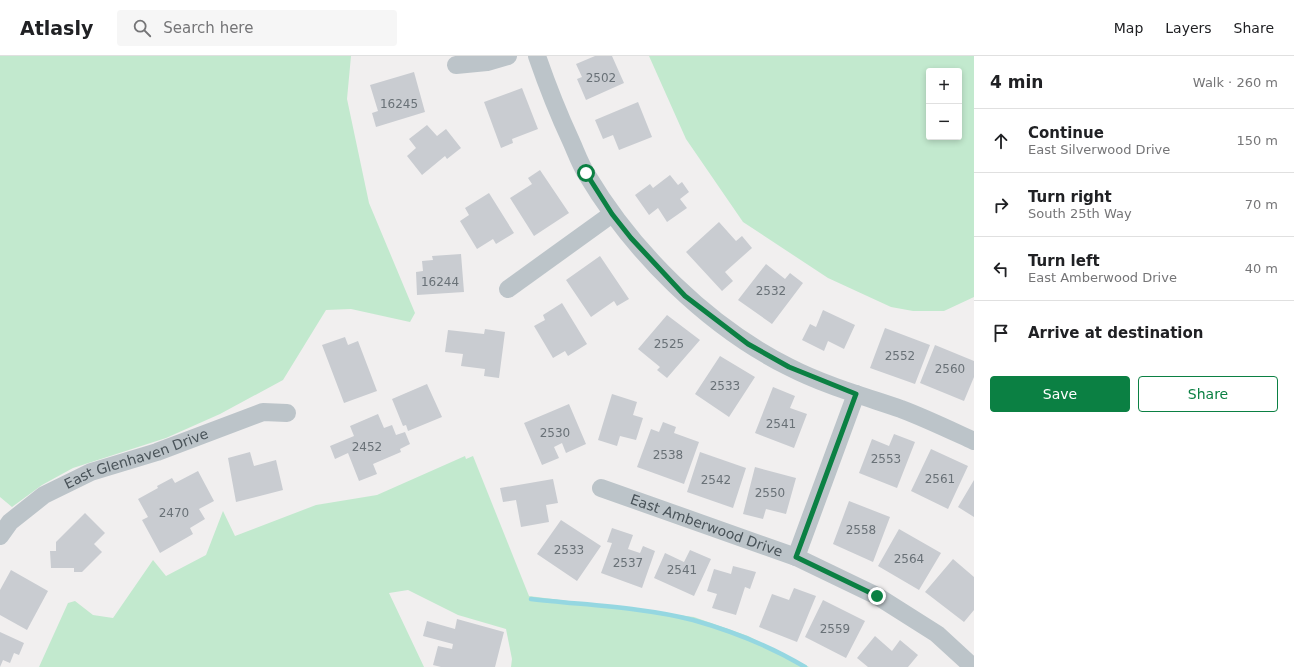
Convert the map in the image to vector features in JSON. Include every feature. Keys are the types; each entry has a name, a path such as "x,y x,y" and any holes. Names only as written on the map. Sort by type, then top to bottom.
{"street":[{"path":"456,65 487,62 508,56"},
{"path":"537,56 551,97 586,173 612,214 650,260 685,296 748,344 789,367 856,394 902,410 974,440"},
{"path":"508,289 612,214"},
{"path":"796,557 856,394"},
{"name":"East Glenhaven Drive","path":"0,536 10,522 44,495 91,472 157,452 263,412 287,413"},
{"name":"East Amberwood Drive","path":"601,488 796,557 877,596 937,634 973,667"}],"green space":[{"path":"0,56 351,56 347,99 369,203 415,313 410,322 351,309 326,310 283,380 220,414 166,438 73,468 42,485 12,507 0,497"},
{"path":"649,56 974,56 974,297 944,311 913,311 891,307 828,278 743,222 686,139"},
{"path":"465,456 466,459 473,456 529,596 694,617 748,636 809,667 511,667 512,659 506,629 458,615 408,590 389,593 424,667 39,667 68,603 75,601 93,615 113,618 153,560 166,576 206,555 223,511 235,536 316,505 377,495"}],"building":[{"path":"595,56 612,56 624,83 586,100 577,79 582,77 576,64"},
{"path":"414,72 425,112 376,127 372,113 378,111 370,85"},
{"path":"522,88 538,129 512,139 513,143 501,148 484,102"},
{"path":"638,102 652,137 619,150 613,135 603,139 595,120"},
{"path":"427,125 437,136 446,129 461,148 447,159 445,156 422,175 407,156 416,148 409,139"},
{"path":"540,170 569,213 534,236 510,198 532,184 528,178"},
{"path":"670,175 678,185 682,182 689,192 680,199 687,208 667,222 658,208 649,215 635,195 650,184 653,188"},
{"path":"489,193 514,233 496,244 493,239 477,249 460,221 469,215 465,208"},
{"path":"719,222 736,241 742,236 752,248 725,272 733,281 722,291 686,252"},
{"path":"461,254 464,292 417,295 416,272 423,271 422,261 433,260 432,256"},
{"path":"600,256 629,299 617,306 614,301 591,317 566,280"},
{"path":"766,264 785,279 790,273 803,283 772,324 738,300"},
{"path":"562,303 587,344 568,356 565,351 553,358 534,326 545,320 543,315"},
{"path":"823,310 855,325 844,349 828,341 824,351 802,340 810,324 816,327"},
{"path":"667,315 700,340 667,378 657,370 660,367 638,349"},
{"path":"885,328 930,345 915,384 870,368"},
{"path":"485,329 505,332 499,378 484,376 485,369 461,366 463,354 445,352 448,330 484,334"},
{"path":"345,337 348,345 358,341 377,391 344,403 322,345"},
{"path":"935,345 974,361 974,377 964,401 920,383"},
{"path":"720,356 755,377 729,417 695,394"},
{"path":"427,384 442,417 408,431 406,425 403,426 392,399"},
{"path":"773,387 795,396 790,408 807,414 794,448 755,433"},
{"path":"612,394 637,402 633,415 643,418 636,440 620,436 617,446 598,440"},
{"path":"569,404 586,444 566,453 562,443 554,447 559,458 542,465 524,423"},
{"path":"378,414 384,428 392,425 396,435 405,432 410,444 400,449 401,452 373,464 377,474 359,481 348,453 335,459 330,446 354,436 350,426"},
{"path":"663,422 676,427 674,433 699,442 684,484 637,467 651,429 659,432"},
{"path":"894,434 915,442 897,488 859,473 872,439 889,446"},
{"path":"931,449 968,466 948,509 911,491"},
{"path":"250,452 254,466 276,460 283,490 236,502 228,458"},
{"path":"700,452 746,468 733,508 687,492"},
{"path":"755,467 796,478 786,514 766,509 763,519 743,514"},
{"path":"198,471 214,501 199,509 205,519 190,528 193,534 160,553 142,520 148,517 138,499 172,478 175,483"},
{"path":"553,479 558,503 546,505 549,522 521,527 516,500 503,502 500,488"},
{"path":"974,480 974,517 958,507"},
{"path":"849,501 890,517 873,562 833,544"},
{"path":"85,513 105,533 94,544 102,552 82,572 74,572 74,568 51,568 50,551 56,551 56,542"},
{"path":"561,520 601,546 577,581 537,554"},
{"path":"612,528 633,535 628,549 640,553 643,546 655,551 642,588 601,573 612,543 607,542"},
{"path":"899,529 941,553 919,590 878,566"},
{"path":"690,550 711,559 694,596 654,578 665,553 684,562"},
{"path":"953,559 974,577 974,610 964,622 925,592"},
{"path":"733,566 756,572 750,589 745,587 736,615 712,608 717,594 707,591 714,569 731,574"},
{"path":"11,570 48,591 27,630 0,615 0,590"},
{"path":"794,588 816,596 797,642 759,627 772,594 789,600"},
{"path":"823,600 865,621 846,658 805,637"},
{"path":"457,619 504,632 495,667 441,667 433,665 438,646 452,649 453,644 423,636 427,621 455,629"},
{"path":"0,632 24,643 19,655 14,653 10,663 3,660 0,667"},
{"path":"875,636 892,651 900,640 918,655 908,667 868,667 857,658"}],"waterway":[{"path":"531,599 634,609 693,620 750,640 778,652 805,667"}],"route":[{"path":"586,173 612,214 631,238 685,296 748,344 789,367 856,394 796,557 877,596"}]}
